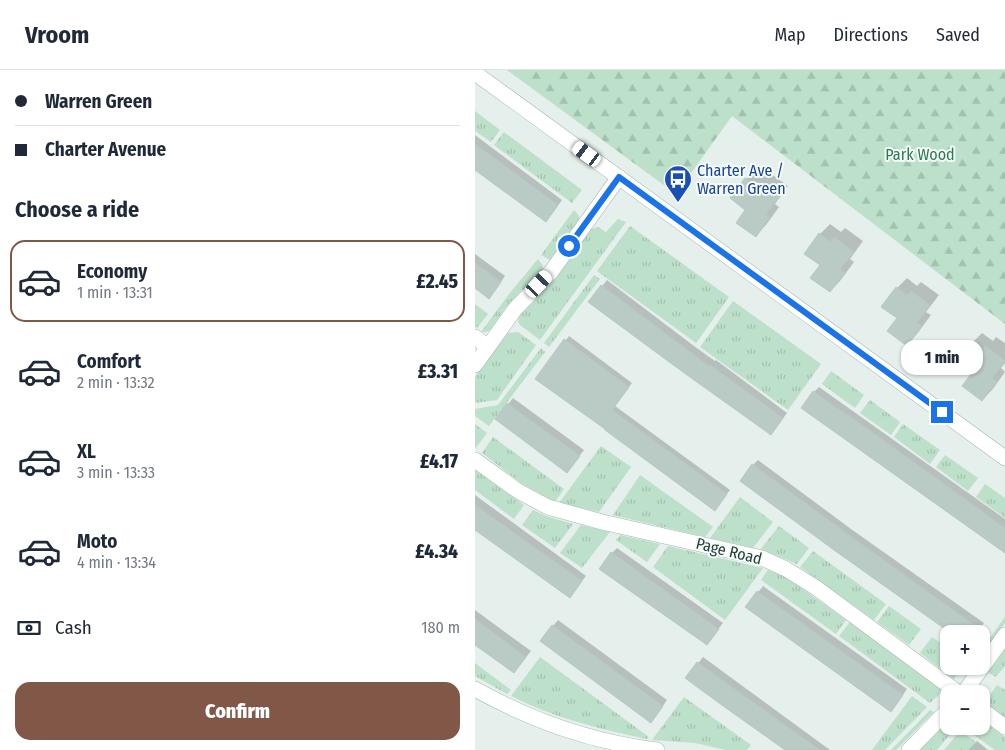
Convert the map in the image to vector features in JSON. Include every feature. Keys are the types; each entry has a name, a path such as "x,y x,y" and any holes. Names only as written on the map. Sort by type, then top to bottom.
{"street":[{"path":"475,73 1005,458"},
{"path":"475,365 515,309 551,272 619,177"},
{"path":"475,337 488,347"},
{"name":"Page Road","path":"475,460 517,491 548,507 602,522 762,558 786,569 815,586 950,685"},
{"path":"969,685 1005,635"},
{"path":"475,689 513,709 560,728 613,743 657,750"},
{"path":"990,716 1005,727"},
{"path":"909,750 940,718"}],"green space":[{"name":"Park Wood","path":"507,70 1005,70 1005,324 732,116 676,194"},
{"path":"475,111 500,130 491,142 475,131"},
{"path":"504,132 582,190 572,203 494,145"},
{"path":"574,210 579,216 579,220 550,260 541,255"},
{"path":"618,219 626,222 540,340 520,325 518,322 520,315 554,281 591,229 598,227 606,232"},
{"path":"630,226 729,297 696,343 597,271"},
{"path":"538,259 543,266 542,270 505,308 490,330 481,332 509,294"},
{"path":"594,275 600,279 549,347 544,343"},
{"path":"733,301 821,364 788,410 700,347"},
{"path":"475,304 488,314 477,328 475,327"},
{"path":"518,332 536,345 497,400 475,403 475,377 507,333"},
{"path":"541,348 545,352 489,426 475,416 475,409 498,405"},
{"path":"831,371 864,395 855,408 822,384"},
{"path":"870,400 900,422 891,435 860,413"},
{"path":"475,424 487,433 475,449"},
{"path":"903,424 940,450 930,464 894,437"},
{"path":"493,437 564,489 555,502 521,483 482,453"},
{"path":"601,446 631,467 599,512 559,503"},
{"path":"945,455 978,478 968,491 936,467"},
{"path":"475,469 524,505 514,519 475,490"},
{"path":"640,475 713,527 705,537 613,515"},
{"path":"985,484 1005,498 1005,518 976,497"},
{"path":"740,497 773,522 753,548 710,538"},
{"path":"533,510 573,524 555,548 522,525"},
{"path":"581,525 610,532 582,568 560,553"},
{"path":"779,526 809,548 797,564 760,550"},
{"path":"620,535 660,544 647,562 616,540"},
{"path":"668,546 763,568 725,620 653,567"},
{"path":"813,551 886,604 874,620 800,567"},
{"path":"768,570 786,577 846,620 836,634 761,580"},
{"path":"889,606 921,629 909,645 877,622"},
{"path":"1005,617 1005,623 990,643 990,638"},
{"path":"850,622 940,689 940,694 930,703 839,636"},
{"path":"932,637 940,643 940,668 920,653"},
{"path":"1005,649 1005,666 996,677 990,673 990,669"},
{"path":"540,657 649,737 647,739 577,722 544,711 511,696"},
{"path":"475,663 511,690 507,694 475,676"},
{"path":"949,675 957,675 954,679"},
{"path":"997,685 1005,690 1005,719 990,708 990,695"},
{"path":"912,696 927,707 885,750 872,750"},
{"path":"684,697 751,745 747,750 726,750 695,743 652,740"},
{"path":"930,710 934,712 896,750 891,750"},
{"path":"990,726 1005,737 1005,750 995,750 974,735 990,735"},
{"path":"940,727 940,735 950,735 937,750 918,750"},
{"path":"957,735 966,735 976,742 970,750 944,750"}],"building":[{"path":"475,144 558,205 546,222 475,170"},
{"path":"745,178 756,187 759,182 779,197 766,214 770,217 756,237 736,223 745,210 730,198"},
{"path":"819,233 830,242 834,237 854,252 840,269 845,273 830,292 810,278 820,265 804,254"},
{"path":"475,263 501,282 489,299 475,288"},
{"path":"601,285 709,366 783,418 771,435 588,302"},
{"path":"896,287 907,295 911,291 930,305 917,323 922,326 907,346 887,331 897,318 881,307"},
{"path":"564,339 629,387 612,410 727,494 715,511 535,379"},
{"path":"971,342 982,351 985,346 1005,361 992,378 997,381 982,401 962,386 971,374 956,362"},
{"path":"813,391 1005,528 1005,553 801,408"},
{"path":"507,403 580,456 567,473 495,419"},
{"path":"752,464 974,625 940,625 740,481"},
{"path":"475,505 582,581 570,598 475,530"},
{"path":"611,552 719,629 707,645 599,569"},
{"path":"757,591 903,695 891,712 745,607"},
{"path":"475,619 526,657 514,673 475,645"},
{"path":"552,625 663,706 651,723 540,641"},
{"path":"697,662 820,750 785,750 719,703 685,678"}],"place":[{"name":"Charter Ave / Warren Green","path":"678,203"}],"route":[{"path":"569,246 619,177 942,412"}]}
